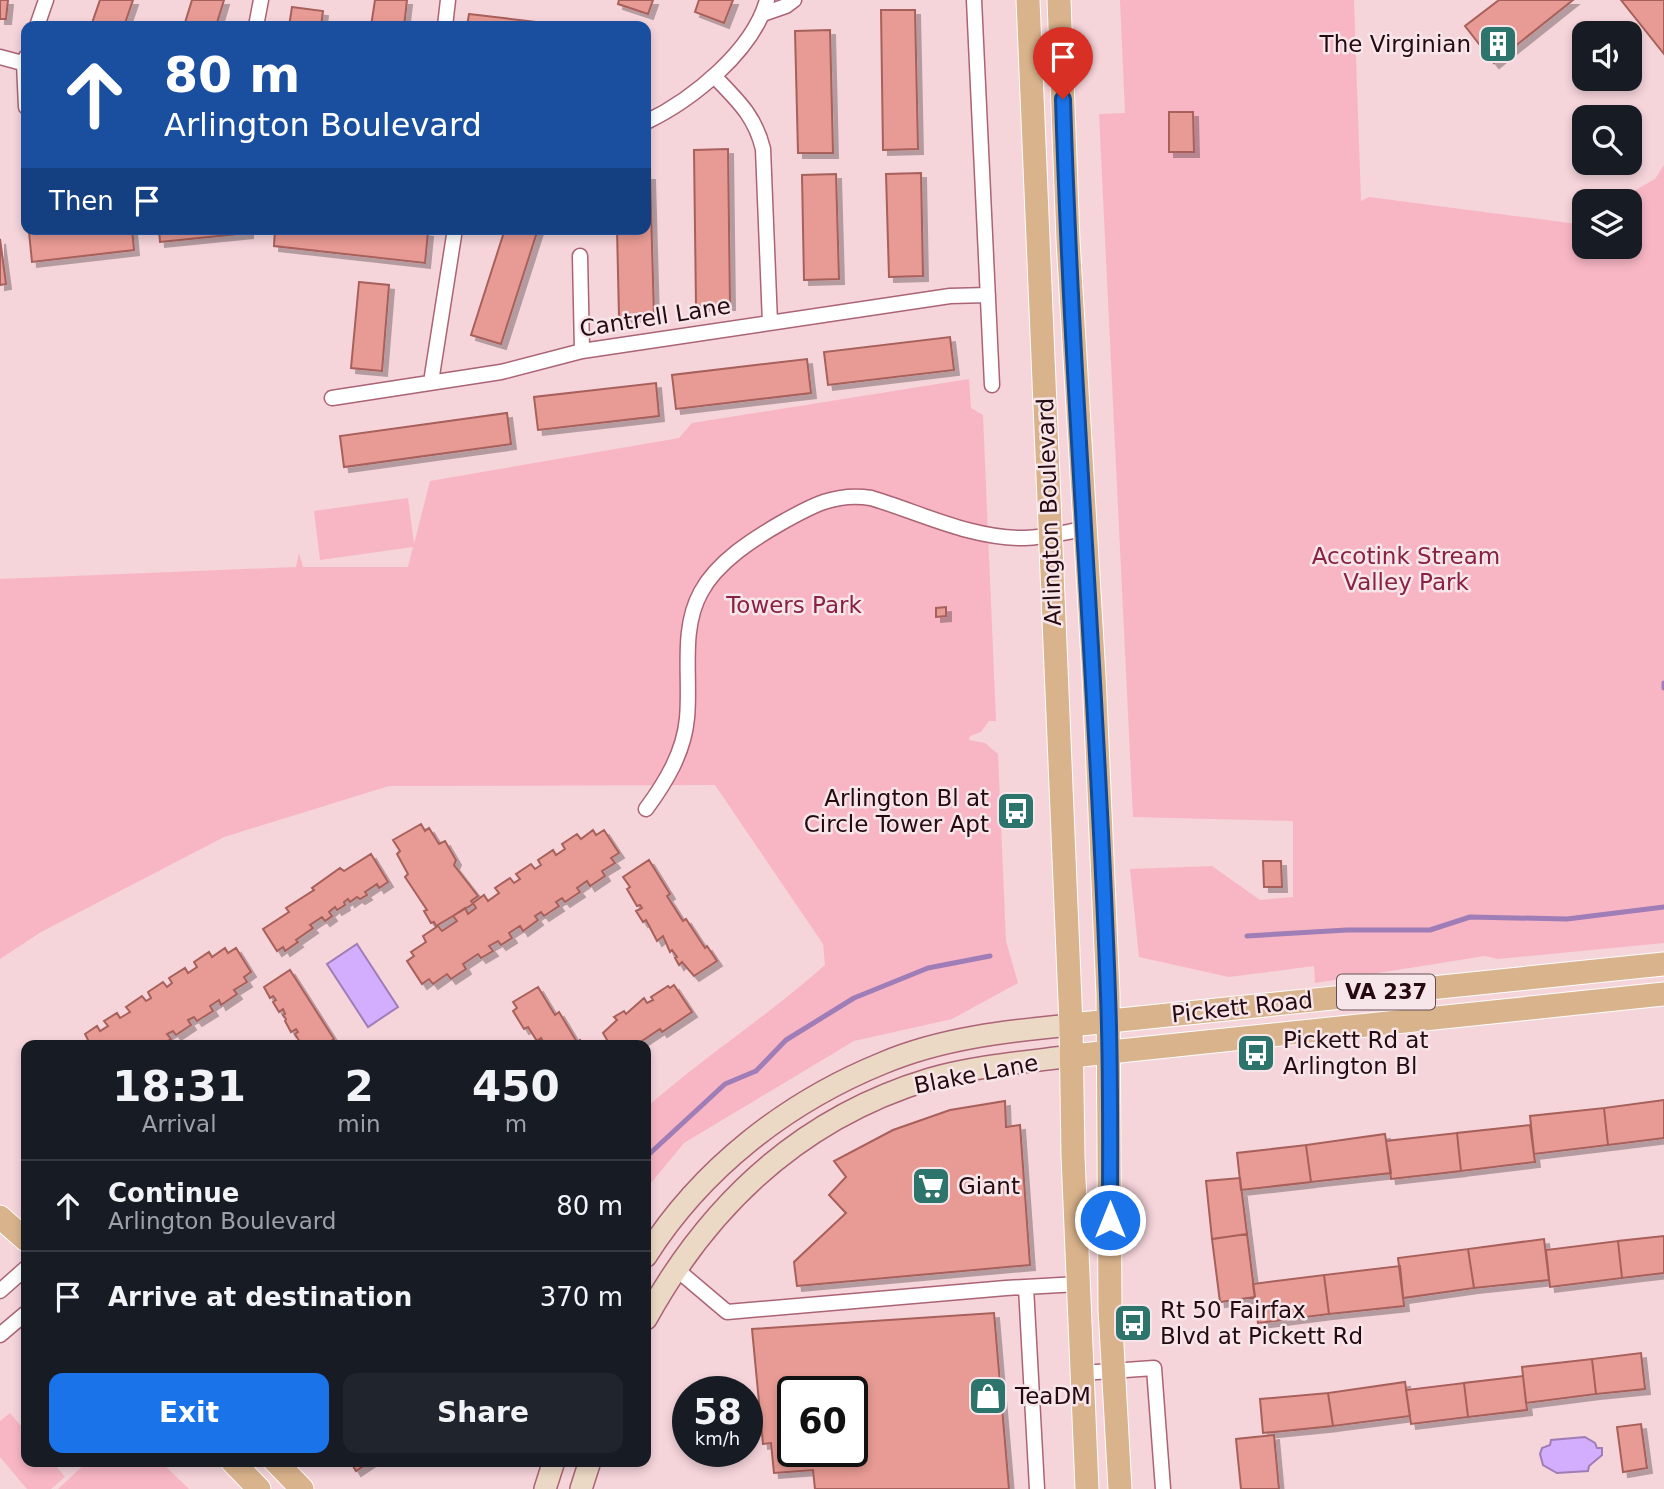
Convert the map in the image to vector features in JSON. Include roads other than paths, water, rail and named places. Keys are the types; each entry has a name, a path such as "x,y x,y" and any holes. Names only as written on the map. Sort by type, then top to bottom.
{"main road":[{"name":"Arlington Boulevard","path":"1028,0 1071,1025 1087,1489"},
{"name":"Arlington Boulevard","path":"1059,0 1068,240 1109,1022 1112,1370 1120,1489"},
{"name":"Pickett Road","path":"1071,1025 1664,964"},
{"name":"Pickett Road","path":"1109,1052 1664,994"},
{"name":"Blake Lane","path":"651,1249 674,1217 722,1165 786,1113 821,1092 884,1062 946,1043 1020,1030 1071,1025"},
{"name":"Blake Lane","path":"651,1310 675,1268 713,1219 756,1176 802,1140 848,1112 932,1079 996,1065 1109,1052"},
{"path":"0,1217 21,1236"},
{"path":"238,1467 259,1489"},
{"path":"281,1467 302,1489"},
{"path":"545,1489 552,1467"},
{"path":"581,1489 588,1467"}],"street":[{"path":"39,21 46,0"},
{"path":"257,21 261,0"},
{"path":"445,21 449,0"},
{"path":"651,119 692,96 715,77 738,50 765,7 786,6 794,0"},
{"path":"974,0 992,385"},
{"path":"0,57 21,60"},
{"path":"715,77 748,113 758,129 763,149 770,323"},
{"path":"431,382 454,235"},
{"path":"580,256 582,351"},
{"name":"Cantrell Lane","path":"332,398 517,369 582,351 950,296 988,295"},
{"path":"646,809 672,769 685,731 688,704 688,630 695,604 708,581 722,565 777,525 826,500 841,496 859,496 974,531 1026,538 1085,529"},
{"path":"675,1268 727,1312 1078,1284"},
{"path":"0,1291 21,1272"},
{"path":"1026,1287 1037,1489"},
{"path":"0,1335 21,1317"},
{"path":"1082,1373 1154,1368 1163,1489"}],"waterway":[{"path":"1664,683 1664,688"},
{"path":"1247,936 1347,930 1430,930 1470,917 1567,919 1664,907"},
{"path":"651,1152 725,1084 756,1071 786,1040 854,998 928,968 990,956"}],"place":[{"name":"The Virginian","path":"1498,44"},
{"name":"Arlington Bl at Circle Tower Apt","path":"1016,811"},
{"name":"Pickett Rd at Arlington Bl","path":"1256,1053"},
{"name":"Giant","path":"931,1186"},
{"name":"Rt 50 Fairfax Blvd at Pickett Rd","path":"1133,1323"},
{"name":"TeaDM","path":"988,1396"}],"park label":[{"name":"Accotink Stream Valley Park","path":"1406,569"},
{"name":"Towers Park","path":"794,605"}]}
